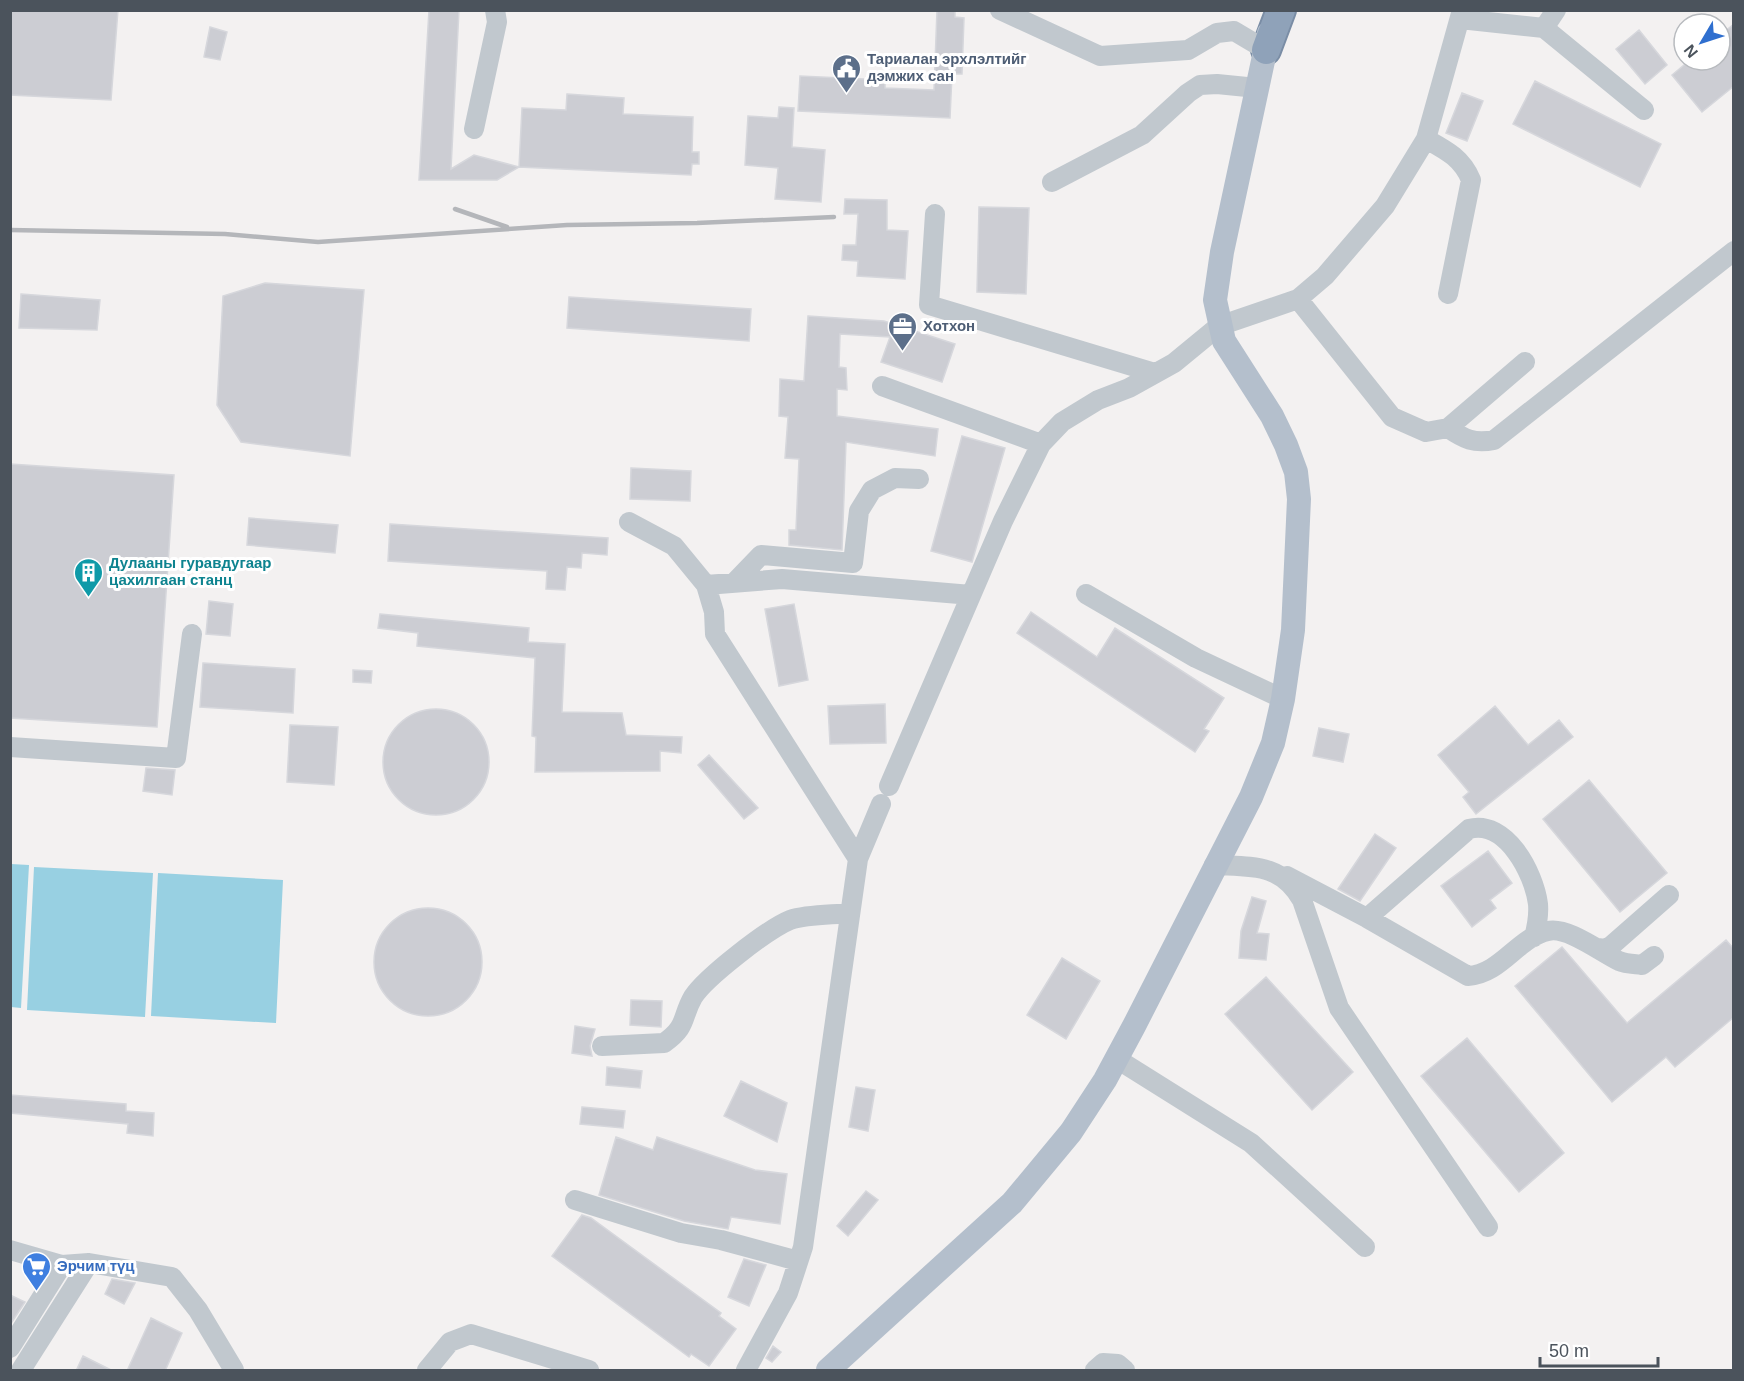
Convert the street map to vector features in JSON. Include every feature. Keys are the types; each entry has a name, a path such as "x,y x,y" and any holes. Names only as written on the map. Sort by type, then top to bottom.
{"highway":[{"path":"1266,10 1266,50"},
{"path":"1266,50 1281,10"}],"main road":[{"path":"828,1371 992,1222 1031,1183 1071,1132 1117,1059 1214,865 1251,797 1266,762 1283,699 1293,630 1300,528 1296,472 1281,432 1229,351 1219,326 1215,300 1219,268 1274,10"}],"street":[{"path":"474,129 497,22 495,10"},
{"path":"1000,10 1100,56 1188,50 1217,33 1234,31 1266,50"},
{"path":"1544,28 1556,10"},
{"path":"746,1371 775,1319 803,1247 858,859 1003,521 1041,444 1062,422 1098,400 1129,388 1173,363 1219,326 1298,299 1325,276 1368,228 1402,181 1426,139 1461,15 1544,28 1644,110"},
{"path":"1052,182 1142,135 1200,85 1217,84 1257,88"},
{"path":"1426,139 1450,152 1465,165 1471,180 1448,294"},
{"path":"935,214 927,301 929,305 1155,374"},
{"path":"1448,428 1463,439 1478,443 1494,440 1734,251"},
{"path":"1298,299 1392,417 1426,432 1448,428 1525,362"},
{"path":"882,386 1041,444"},
{"path":"734,583 761,555 853,563 859,511 872,490 895,478 919,479"},
{"path":"630,522 674,546 706,585 714,612 715,634 858,859"},
{"path":"706,585 782,579 971,595"},
{"path":"1086,594 1196,658 1283,699"},
{"path":"10,747 176,758 192,634"},
{"path":"1366,918 1469,829 1481,826 1504,837 1529,874 1538,902 1538,918 1534,937"},
{"path":"1214,865 1252,867 1283,875 1366,918 1468,976 1480,975 1493,968 1534,937 1549,930 1562,932 1621,962 1642,965 1654,956"},
{"path":"1283,875 1302,900 1339,1008 1488,1227"},
{"path":"1597,948 1606,949 1612,945 1669,895"},
{"path":"602,1046 664,1043 684,1024 693,998 715,972 777,928 791,920 850,913"},
{"path":"1117,1059 1251,1143 1365,1247"},
{"path":"575,1200 681,1233 721,1240 798,1261"},
{"path":"10,1250 62,1265 89,1263 172,1276 198,1310 234,1371"},
{"path":"21,1371 89,1263"},
{"path":"10,1348 62,1265"},
{"path":"427,1371 450,1342 471,1334 589,1371"},
{"path":"1095,1371 1103,1363 1118,1364 1125,1371"}],"water":[{"path":"11,864 29,865 21,1008 11,1007"},
{"path":"34,867 153,873 145,1017 27,1010"},
{"path":"158,873 283,880 276,1023 151,1016"}],"building":[{"path":"10,10 118,10 111,100 10,95"},
{"path":"429,10 459,10 451,169 474,155 519,167 497,180 419,180"},
{"path":"937,10 955,10 955,17 964,18 962,74 952,74 950,118 798,111 800,76 885,80 885,88 934,90"},
{"path":"1734,24 1734,86 1702,112 1672,75 1676,72 1732,72 1732,26"},
{"path":"210,27 227,32 220,60 204,57"},
{"path":"1639,30 1667,65 1645,84 1616,49"},
{"path":"1535,81 1661,144 1640,187 1513,124"},
{"path":"1462,93 1483,101 1467,141 1446,133"},
{"path":"567,94 624,98 623,114 693,117 692,152 699,152 699,164 692,164 691,175 519,167 522,108 566,110"},
{"path":"779,107 794,108 792,147 825,150 821,202 775,199 778,168 745,165 748,116 778,118"},
{"path":"845,199 887,200 887,230 908,231 905,279 857,276 858,261 842,260 843,245 856,245 858,214 844,214"},
{"path":"979,207 1029,208 1026,294 977,292"},
{"path":"265,283 364,290 350,456 241,442 217,405 223,296"},
{"path":"21,294 100,300 97,330 19,328"},
{"path":"569,297 751,309 749,341 567,328"},
{"path":"808,316 884,321 955,344 942,382 881,362 890,337 840,334 839,367 846,368 847,390 837,389 837,416 938,429 935,456 846,442 842,550 789,545 789,530 796,530 799,459 785,458 788,417 779,416 780,379 804,381"},
{"path":"962,436 1005,448 972,562 931,551"},
{"name":"Дулааны гуравдугаар цахилгаан станц","path":"10,464 174,475 157,727 10,718"},
{"path":"631,468 691,471 690,501 630,499"},
{"path":"249,518 338,525 335,553 247,545"},
{"path":"390,524 608,538 607,555 582,553 581,568 567,567 565,590 546,589 547,571 388,561"},
{"path":"209,601 233,604 230,636 206,634"},
{"path":"794,604 808,680 779,686 765,609"},
{"path":"1031,612 1097,657 1115,628 1224,698 1204,729 1209,731 1195,752 1017,633"},
{"path":"380,614 529,628 528,642 565,644 562,712 622,713 626,735 682,737 681,753 660,751 660,771 535,772 536,737 532,736 535,658 417,646 418,633 378,628"},
{"path":"203,663 295,669 293,713 200,707"},
{"path":"353,670 372,671 371,683 353,682"},
{"path":"885,704 886,743 830,744 828,706"},
{"path":"1495,706 1528,745 1559,720 1573,737 1476,814 1463,797 1469,792 1438,755"},
{"path":"436,709 456,713 474,724 485,742 489,762 485,782 474,800 456,811 436,815 416,811 398,800 387,782 383,762 387,742 398,724 416,713"},
{"path":"290,725 338,727 334,785 287,782"},
{"path":"1319,728 1349,734 1343,762 1313,756"},
{"path":"709,755 758,808 744,819 698,765"},
{"path":"146,768 175,770 172,795 143,791"},
{"path":"1589,780 1667,873 1620,912 1543,819"},
{"path":"1375,834 1396,848 1360,901 1338,889"},
{"path":"1488,851 1512,883 1490,900 1496,908 1472,927 1441,886"},
{"path":"1252,897 1266,901 1257,933 1269,934 1266,960 1239,958 1241,931"},
{"path":"428,908 448,913 466,924 477,942 482,962 477,982 466,1000 448,1011 428,1016 408,1011 390,1000 379,982 374,962 379,942 390,924 408,913"},
{"path":"1726,940 1734,949 1734,1017 1675,1067 1666,1057 1612,1102 1515,986 1562,947 1627,1023"},
{"path":"1062,958 1100,981 1066,1039 1027,1015"},
{"path":"1266,977 1353,1072 1312,1110 1225,1014"},
{"path":"631,1000 662,1001 661,1027 630,1025"},
{"path":"575,1026 595,1029 590,1046 592,1056 572,1053"},
{"path":"1467,1038 1564,1153 1519,1192 1421,1076"},
{"path":"607,1067 642,1071 640,1088 606,1085"},
{"path":"741,1081 787,1103 777,1142 724,1116"},
{"path":"856,1087 875,1090 868,1131 849,1127"},
{"path":"10,1095 126,1104 126,1111 154,1113 153,1136 127,1133 128,1124 10,1113"},
{"path":"582,1107 625,1111 623,1128 580,1124"},
{"path":"616,1137 653,1150 657,1137 755,1170 787,1174 780,1224 731,1217 728,1229 684,1221 599,1195"},
{"path":"866,1191 878,1200 848,1236 837,1226"},
{"path":"582,1215 591,1218 721,1313 719,1316 736,1329 709,1366 691,1354 689,1357 552,1256"},
{"path":"744,1259 766,1265 749,1306 728,1297"},
{"path":"112,1279 135,1283 124,1304 105,1294"},
{"path":"10,1295 25,1302 10,1325"},
{"path":"151,1318 182,1333 165,1371 127,1371"},
{"path":"773,1346 781,1352 772,1362 766,1358"},
{"path":"83,1356 113,1371 76,1371"}],"railway":[{"path":"455,209 507,227"},
{"path":"10,230 225,234 318,242 567,225 697,223 834,217"}],"place":[{"name":"Тариалан эрхлэлтийг дэмжих сан","path":"846,94"},
{"name":"Хотхон","path":"902,352"},
{"name":"Дулааны гуравдугаар цахилгаан станц","path":"88,598"},
{"name":"Эрчим түц","path":"36,1292"}]}
